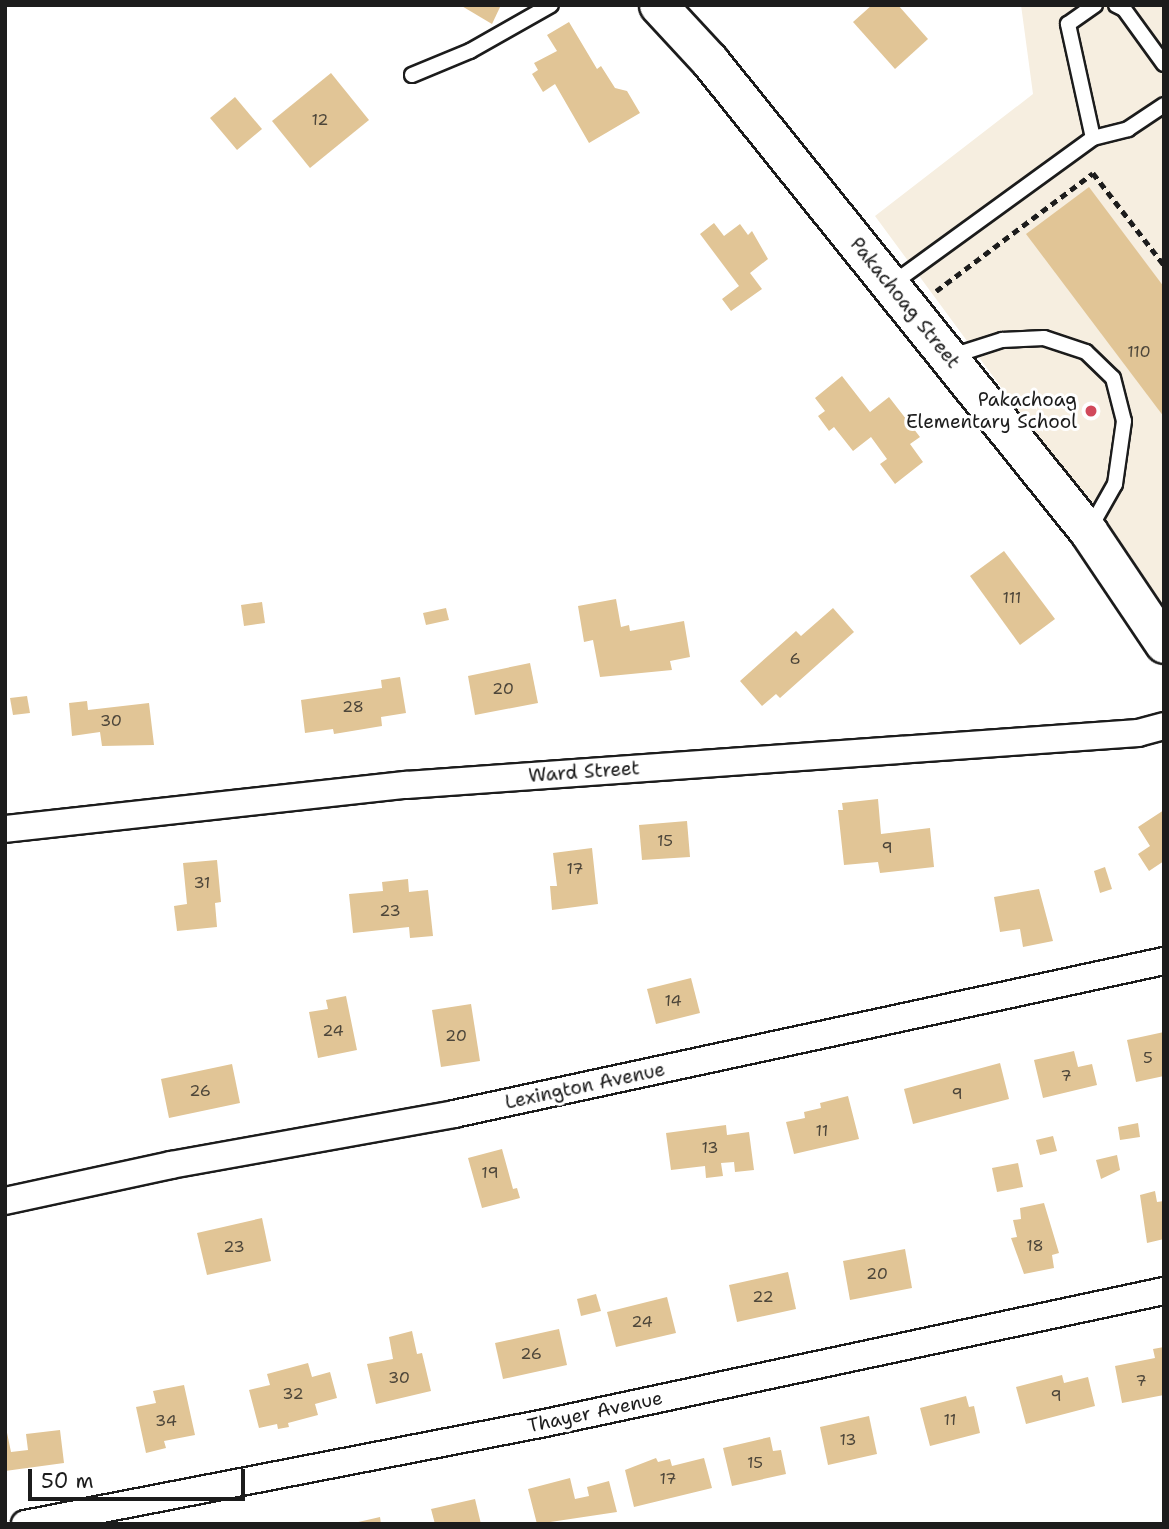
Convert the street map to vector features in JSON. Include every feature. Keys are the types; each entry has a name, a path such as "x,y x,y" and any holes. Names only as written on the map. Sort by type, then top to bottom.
{"street":[{"name":"Pakachoag Street","path":"658,5 709,60 1088,531 1164,644"},
{"name":"Ward Street","path":"5,829 406,785 1125,734 1164,726"},
{"name":"Lexington Avenue","path":"5,1201 171,1165 454,1114 1164,961"},
{"name":"Thayer Avenue","path":"25,1524 531,1426 1164,1292"}],"lane":[{"path":"412,75 470,51 551,5"},
{"path":"1093,138 1068,24 1095,5"},
{"path":"1116,5 1124,9 1164,64"},
{"path":"891,285 1093,138 1128,130 1164,105"},
{"path":"948,357 1002,340 1044,338 1086,352 1113,378 1124,421 1115,484 1088,531"}],"path":[{"path":"930,296 1093,173 1164,265"}],"shaded area":[{"name":"Pakachoag Elementary School","path":"1021,5 1164,5 1163,607 875,216 1033,94"}],"building":[{"path":"460,5 501,5 492,24"},
{"path":"872,5 898,5 928,39 895,69 853,22"},
{"path":"569,22 597,69 601,66 615,88 627,91 640,113 589,143 555,84 543,92 532,74 538,70 534,63 557,51 547,35"},
{"path":"331,73 369,120 310,168 272,121"},
{"path":"235,97 262,129 237,150 210,118"},
{"path":"1089,187 1164,287 1164,417 1026,234"},
{"path":"714,223 724,236 740,224 748,235 752,231 768,259 750,273 762,289 731,311 722,299 739,286 700,234"},
{"path":"842,376 870,412 889,397 920,437 910,444 923,462 895,484 880,464 887,459 871,437 853,451 834,427 829,431 818,416 825,411 815,398"},
{"path":"1004,551 1055,619 1020,645 970,576"},
{"path":"616,599 621,627 629,625 630,631 684,621 690,657 670,661 672,670 600,677 593,640 584,642 578,606"},
{"path":"262,602 265,623 244,626 241,605"},
{"path":"446,608 449,620 426,625 423,613"},
{"path":"833,608 854,632 780,698 776,694 762,706 740,681 796,631 801,636"},
{"path":"530,663 538,703 475,715 468,676"},
{"path":"400,677 406,713 381,717 382,726 334,734 333,729 305,733 301,700 382,688 381,680"},
{"path":"27,696 30,713 13,715 10,698"},
{"path":"87,701 88,710 149,703 154,745 102,746 100,732 72,736 69,703"},
{"path":"878,799 881,834 930,828 934,867 880,873 878,862 844,865 838,810 843,810 842,803"},
{"path":"1164,810 1164,861 1149,871 1138,854 1150,846 1138,827"},
{"path":"687,821 690,857 642,860 639,825"},
{"path":"592,848 598,904 552,910 550,886 557,886 553,853"},
{"path":"217,860 221,902 215,903 217,927 177,931 174,906 187,904 183,863"},
{"path":"1105,867 1112,889 1100,893 1094,871"},
{"path":"408,879 409,892 428,890 433,936 410,938 409,927 353,933 349,894 383,891 382,882"},
{"path":"1039,889 1053,941 1023,947 1020,929 1000,932 994,897"},
{"path":"691,978 700,1013 656,1024 647,989"},
{"path":"346,996 357,1050 318,1058 309,1012 328,1009 326,1000"},
{"path":"471,1004 480,1061 441,1067 432,1010"},
{"path":"1164,1032 1164,1076 1136,1082 1127,1040"},
{"path":"1074,1051 1078,1067 1092,1064 1097,1085 1043,1098 1034,1060"},
{"path":"1000,1063 1009,1099 913,1124 904,1089"},
{"path":"232,1064 240,1103 169,1118 161,1079"},
{"path":"848,1096 859,1139 794,1154 786,1122 805,1118 804,1112 821,1108 820,1103"},
{"path":"1138,1123 1140,1137 1120,1140 1118,1127"},
{"path":"726,1125 727,1135 749,1132 754,1170 735,1172 734,1162 721,1163 723,1176 706,1178 705,1166 671,1170 666,1133"},
{"path":"1053,1136 1057,1151 1040,1155 1036,1140"},
{"path":"502,1149 513,1189 517,1188 520,1198 482,1208 468,1158"},
{"path":"1117,1155 1120,1170 1101,1179 1096,1160"},
{"path":"1018,1163 1023,1187 997,1192 992,1168"},
{"path":"1155,1191 1157,1202 1164,1201 1164,1239 1147,1243 1140,1195"},
{"path":"1044,1203 1059,1253 1052,1255 1054,1268 1024,1274 1011,1238 1017,1237 1013,1220 1021,1219 1020,1208"},
{"path":"262,1218 271,1261 207,1275 197,1233"},
{"path":"905,1249 912,1288 850,1300 843,1261"},
{"path":"788,1272 796,1309 737,1322 729,1285"},
{"path":"596,1294 601,1311 581,1316 577,1299"},
{"path":"667,1297 676,1333 616,1347 607,1312"},
{"path":"559,1329 567,1365 503,1379 495,1343"},
{"path":"412,1331 417,1354 422,1353 431,1391 376,1404 367,1364 393,1359 389,1337"},
{"path":"1164,1347 1164,1395 1122,1403 1115,1366 1155,1358 1153,1349"},
{"path":"308,1363 312,1377 330,1372 337,1398 315,1404 318,1415 288,1423 289,1427 278,1429 277,1424 259,1428 249,1390 270,1385 267,1374"},
{"path":"1062,1375 1064,1383 1088,1377 1095,1406 1026,1424 1016,1387"},
{"path":"184,1385 195,1435 164,1441 166,1448 146,1453 136,1407 156,1403 153,1391"},
{"path":"966,1396 969,1407 974,1406 980,1433 930,1446 920,1408"},
{"path":"869,1416 877,1454 828,1465 820,1427"},
{"path":"5,1423 11,1452 28,1450 26,1434 60,1430 64,1463 5,1471"},
{"path":"770,1437 773,1451 781,1450 786,1474 732,1486 723,1448"},
{"path":"656,1458 658,1462 670,1459 672,1466 704,1458 712,1488 634,1507 625,1470"},
{"path":"570,1478 575,1499 589,1496 587,1487 609,1481 617,1512 537,1524 528,1489"},
{"path":"475,1499 481,1524 435,1524 431,1509"},
{"path":"380,1517 381,1524 354,1523"}],"place":[{"name":"Pakachoag Elementary School","path":"1091,411"}]}
